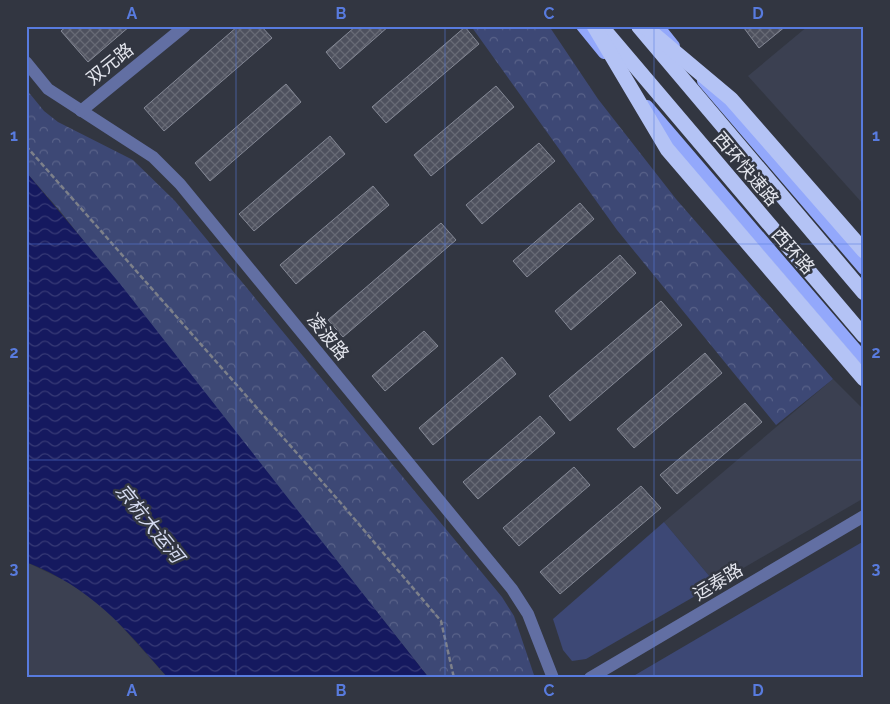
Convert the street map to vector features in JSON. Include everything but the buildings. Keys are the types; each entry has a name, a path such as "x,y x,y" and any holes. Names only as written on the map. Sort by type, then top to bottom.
{"highway":[{"path":"594,26 667,149 864,379"},
{"name":"西环快速路","path":"601,26 864,336"},
{"name":"西环快速路","path":"638,26 864,293"},
{"path":"644,26 731,99 864,251"}],"main road":[{"name":"西环路","path":"582,26 693,162 864,360"},
{"path":"658,26 740,127 864,269"}],"street":[{"name":"双元路","path":"80,111 185,26"},
{"name":"凌波路","path":"26,62 48,89 153,157 180,184 512,589 528,614 553,678"},
{"name":"运泰路","path":"590,678 864,516"}],"path":[{"path":"26,146 340,502 441,621 454,678"}],"shaded area":[{"path":"808,26 864,26 864,205 748,76"},
{"path":"833,379 864,410 864,498 716,584 664,522"},
{"path":"26,562 70,583 106,609 168,678 26,678"}],"green space":[{"path":"471,26 549,26 598,99 676,199 833,379 776,425 617,230"},
{"path":"26,89 44,111 58,122 133,160 175,201 502,597 514,616 535,678 429,678 60,211 26,172"},
{"path":"664,522 716,584 586,659 572,661 563,650 553,619"},
{"path":"864,541 864,678 630,678"}],"water":[{"name":"京杭大运河","path":"26,172 121,285 429,678 168,678 121,625 88,596 49,572 26,562"}]}
